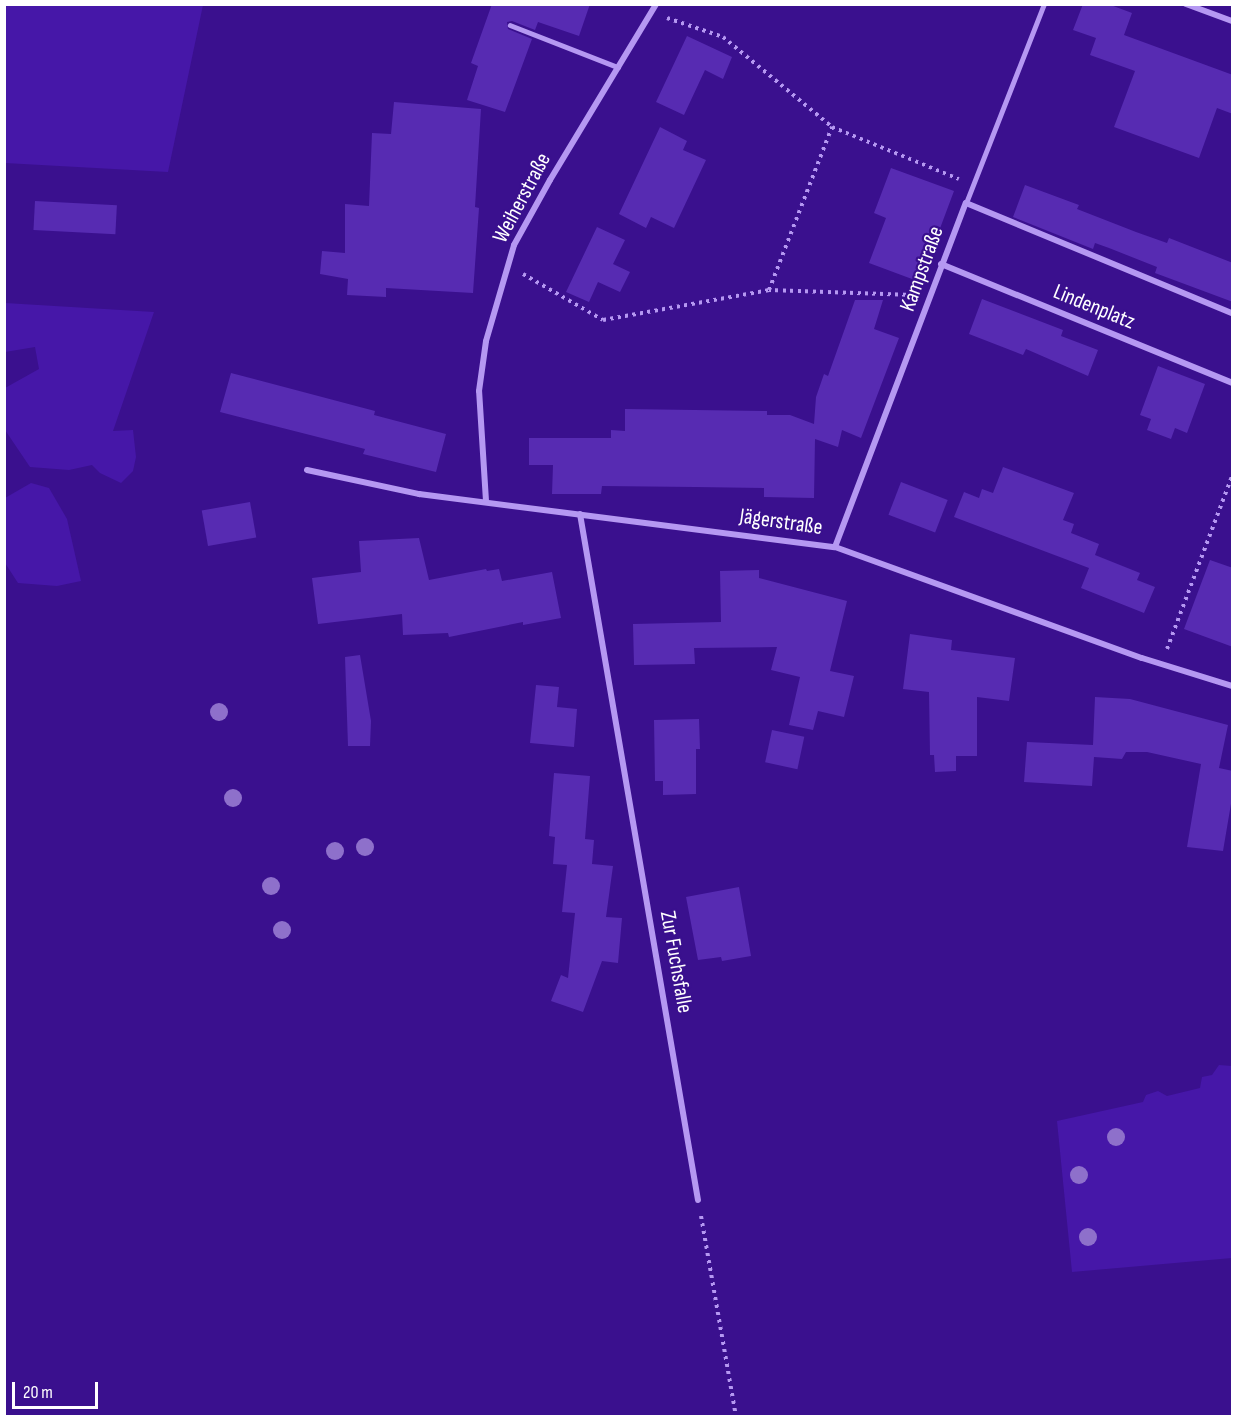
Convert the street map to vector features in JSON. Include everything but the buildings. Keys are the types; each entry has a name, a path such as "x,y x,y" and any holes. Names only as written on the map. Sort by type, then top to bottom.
{"street":[{"name":"Weiherstraße","path":"486,501 479,391 486,341 514,245 656,4"},
{"path":"1186,4 1233,21"},
{"name":"Kampstraße","path":"835,547 932,296 941,264 966,204"},
{"name":"Lindenplatz","path":"966,204 1233,313"},
{"name":"Lindenplatz","path":"941,264 1233,383"},
{"name":"Jägerstraße","path":"307,470 419,494 835,547 1162,664 1233,686"},
{"name":"Zur Fuchsfalle","path":"580,514 698,1200"}],"lane":[{"name":"Kampstraße","path":"966,204 1044,4"},
{"path":"510,26 618,67"}],"path":[{"path":"651,13 723,37 832,127 962,180 966,204"},
{"path":"769,290 832,127"},
{"path":"508,266 603,320 769,290 932,296"},
{"path":"1162,664 1233,476"},
{"path":"698,1200 736,1416"}],"shaded area":[{"path":"4,5 203,5 168,172 5,163"},
{"path":"5,303 154,312 113,431 133,430 136,457 133,471 121,483 100,473 92,465 69,470 30,467 5,430 5,388 39,369 35,347 5,352"},
{"path":"31,483 49,488 67,519 81,581 57,586 18,583 5,563 5,498"},
{"path":"1219,1065 1232,1066 1232,1258 1072,1272 1057,1121 1143,1102 1146,1095 1158,1091 1167,1096 1200,1088 1202,1077 1212,1075"}]}
